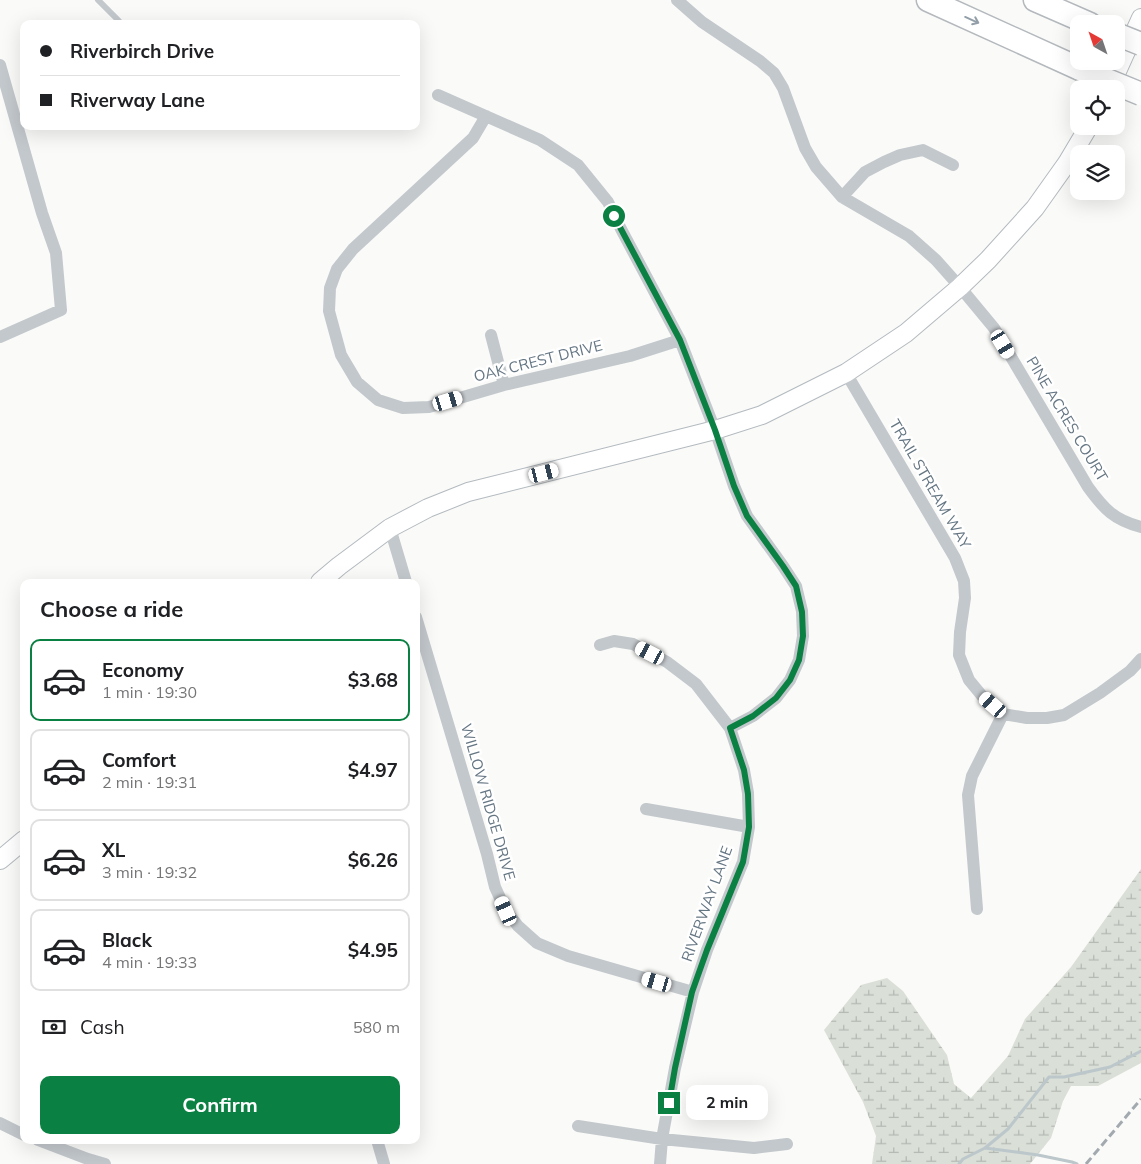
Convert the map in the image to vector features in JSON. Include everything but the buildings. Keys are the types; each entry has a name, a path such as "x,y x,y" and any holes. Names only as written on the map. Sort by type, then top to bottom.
{"highway":[{"path":"928,0 1080,69 1141,94"},
{"path":"1034,0 1070,15"},
{"path":"1125,38 1141,44"}],"street":[{"name":"PINE ACRES COURT","path":"677,0 702,22 760,61 774,73 783,88 805,148 816,168 842,197 909,236 936,260 994,328 1088,487 1100,503 1118,519 1141,527"},
{"path":"1114,80 1141,18"},
{"path":"0,65 42,213 56,253 61,310 0,337"},
{"path":"438,95 540,140 578,165 608,202 680,340 747,516 796,586 802,612 803,636 799,660 790,680 776,698 753,716 730,728"},
{"name":"OAK CREST DRIVE","path":"486,116 474,138 353,249 337,269 330,288 329,311 341,355 356,382 378,400 403,408 430,407 504,385 630,356 680,340"},
{"path":"324,579 390,528 428,508 468,492 715,430 762,415 846,373 906,333 960,287 988,260 1035,208 1084,135"},
{"path":"842,197 865,172 900,155 923,150 953,165"},
{"path":"491,335 504,385"},
{"name":"TRAIL STREAM WAY","path":"846,373 956,558 964,581 965,598 959,655 969,680 983,697 1003,714"},
{"path":"390,528 405,579"},
{"name":"WILLOW RIDGE DRIVE","path":"420,631 487,854 495,887 506,911 518,926 537,942 568,956 692,992"},
{"name":"RIVERWAY LANE","path":"600,645 614,641 633,644 667,662 696,684 730,728 744,770 748,794 749,827 743,862 692,992 675,1068 662,1139 660,1164"},
{"path":"977,909 968,795 972,776 1003,714 1027,718 1064,716 1130,672 1141,659"},
{"path":"646,809 749,827"},
{"path":"0,860 20,843"},
{"path":"0,1124 20,1132"},
{"path":"578,1126 662,1139 754,1148 788,1144"},
{"path":"49,1144 104,1164"},
{"path":"378,1144 384,1164"}],"lane":[{"path":"98,0 119,20"}],"green space":[{"path":"1141,869 1141,1063 1098,1086 1071,1086 1063,1101 1051,1138 1030,1164 872,1164 876,1136 863,1102 824,1030 861,985 887,978 903,991 947,1055 954,1084 971,1098 1008,1056 1025,1019 1071,967"}],"waterway":[{"path":"959,1164 963,1159 985,1148 1008,1129 1049,1077 1064,1077 1110,1067 1141,1051"},
{"path":"985,1148 1038,1155 1077,1164"}],"railway":[{"path":"1086,1164 1141,1099"}],"route":[{"path":"614,216 680,340 698,383 734,486 747,516 796,586 802,612 803,636 799,660 790,680 776,698 753,716 730,728 744,770 748,794 749,827 743,862 692,992 669,1103"}]}
